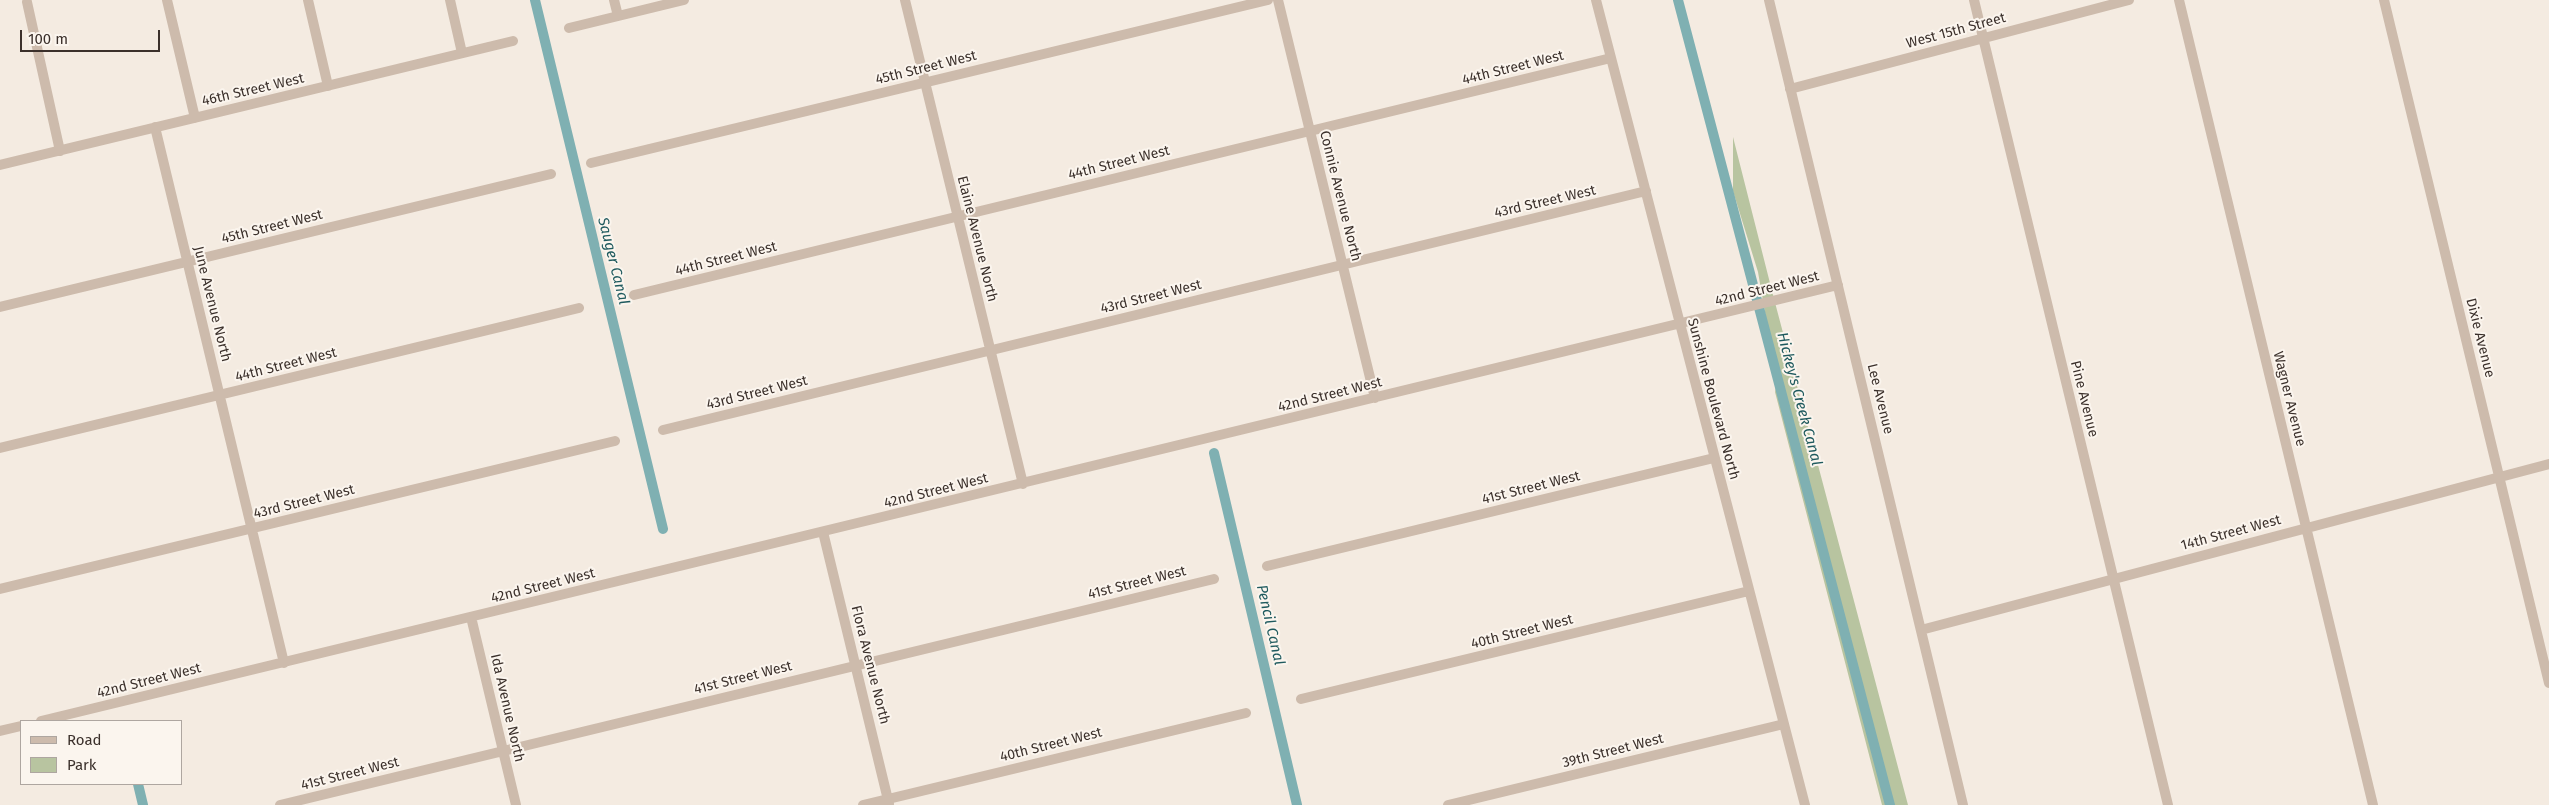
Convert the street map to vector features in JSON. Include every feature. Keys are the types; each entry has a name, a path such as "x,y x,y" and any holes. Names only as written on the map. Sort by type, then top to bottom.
{"street":[{"path":"167,0 195,118"},
{"path":"308,0 328,86"},
{"path":"450,0 462,53"},
{"path":"614,0 618,16"},
{"path":"569,28 684,0"},
{"name":"Elaine Avenue North","path":"905,0 1023,484"},
{"name":"45th Street West","path":"591,164 1268,0"},
{"name":"Connie Avenue North","path":"1278,0 1375,398"},
{"name":"Sunshine Boulevard North","path":"1596,0 1805,805"},
{"name":"Lee Avenue","path":"1769,0 1920,630 1964,805"},
{"name":"Pine Avenue","path":"1974,0 2168,805"},
{"name":"West 15th Street","path":"1790,89 2129,0"},
{"name":"Wagner Avenue","path":"2179,0 2373,805"},
{"name":"Dixie Avenue","path":"2384,0 2549,683"},
{"path":"27,2 60,151"},
{"name":"46th Street West","path":"0,165 513,41"},
{"name":"44th Street West","path":"634,295 1611,58"},
{"name":"June Avenue North","path":"155,127 284,662"},
{"name":"45th Street West","path":"0,307 551,174"},
{"name":"43rd Street West","path":"663,430 1646,191"},
{"name":"42nd Street West","path":"45,720 1838,286"},
{"name":"44th Street West","path":"0,448 579,308"},
{"name":"43rd Street West","path":"0,589 615,441"},
{"name":"41st Street West","path":"1267,566 1714,458"},
{"name":"14th Street West","path":"1920,630 2549,464"},
{"name":"Flora Avenue North","path":"823,532 888,802"},
{"name":"41st Street West","path":"280,805 1214,579"},
{"name":"40th Street West","path":"1300,699 1749,591"},
{"name":"Ida Avenue North","path":"471,618 516,805"},
{"name":"40th Street West","path":"863,805 888,802 1246,713"},
{"name":"39th Street West","path":"1448,805 1784,724"},
{"path":"0,731 20,726"}],"green space":[{"path":"1733,137 1908,805 1882,805 1775,392 1777,382 1758,272 1733,191"}],"waterway":[{"name":"Sauger Canal","path":"535,0 663,529"},
{"name":"Hickey's Creek Canal","path":"1678,0 1890,805"},
{"name":"Pencil Canal","path":"1214,453 1297,805"},
{"path":"138,785 143,805"}]}
